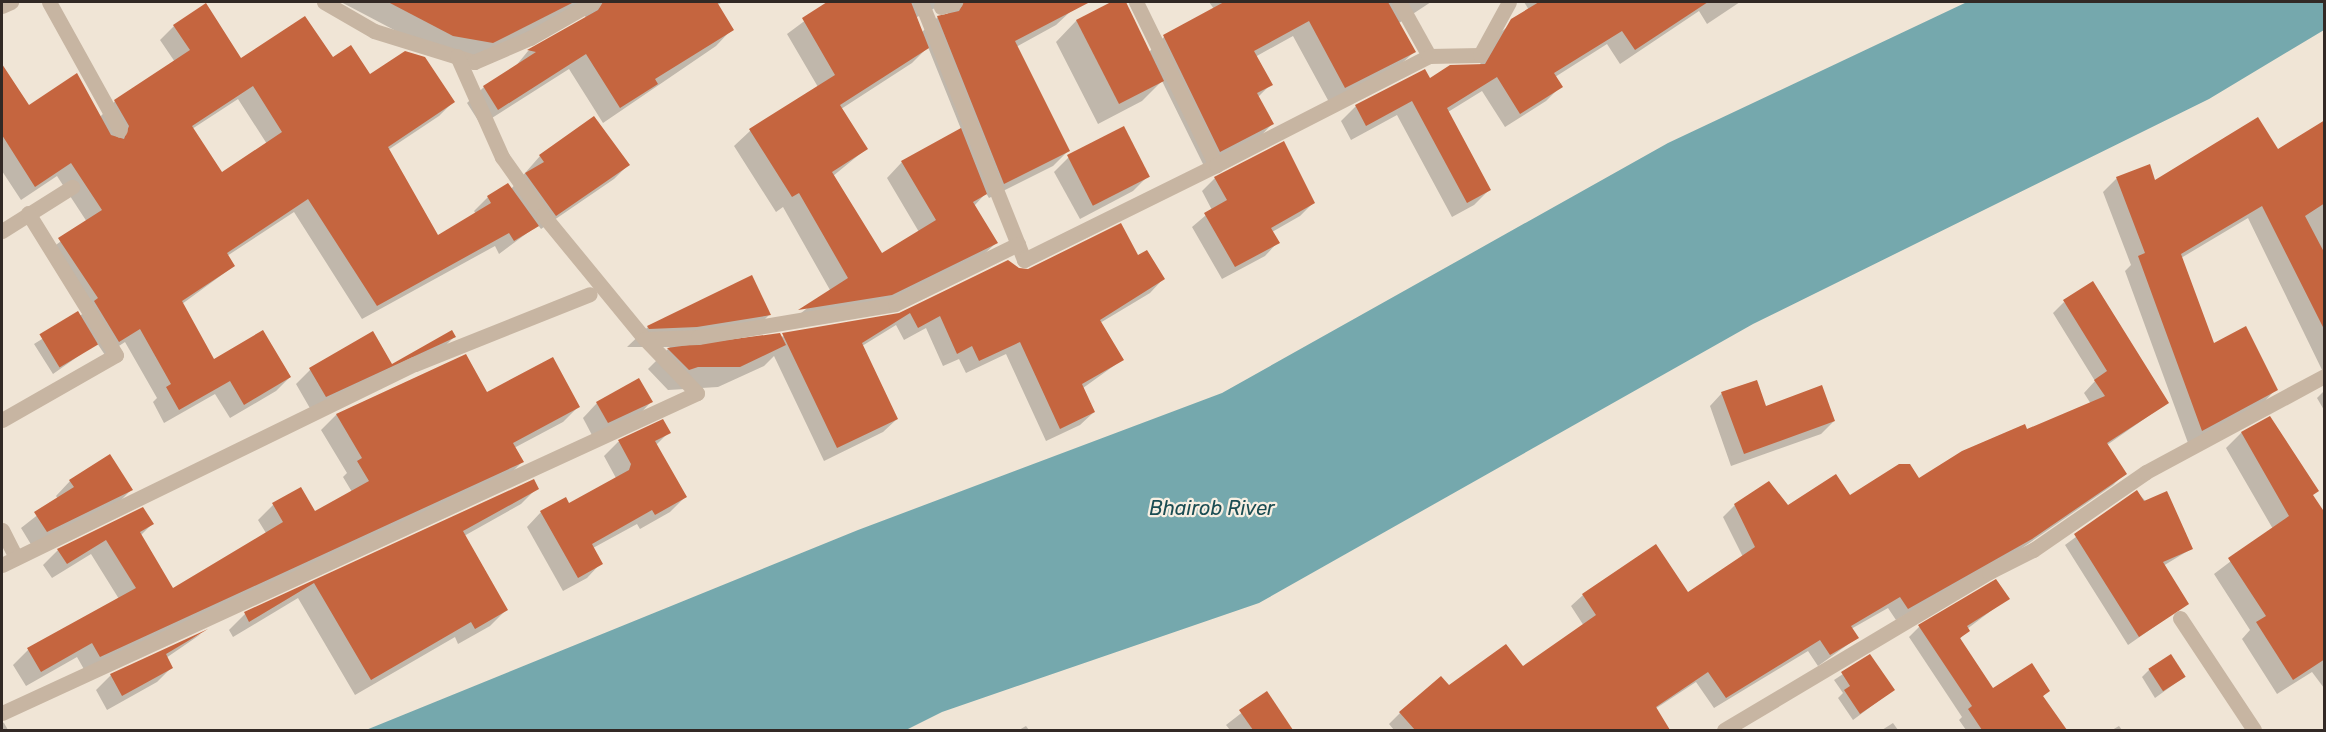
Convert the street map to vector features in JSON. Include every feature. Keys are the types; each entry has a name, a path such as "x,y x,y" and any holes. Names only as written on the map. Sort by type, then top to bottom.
{"street":[{"path":"2,6 11,2"},
{"path":"49,2 120,130"},
{"path":"324,2 374,31 474,62 530,38 593,2"},
{"path":"921,2 1024,260 1429,56 1480,55 1509,2"},
{"path":"1136,2 1216,165"},
{"path":"1399,2 1429,56"},
{"path":"2,713 697,393 645,339 543,215 502,157 457,56"},
{"path":"2,231 72,187"},
{"path":"2,420 116,356 28,213"},
{"path":"645,339 698,337 895,304 1018,244"},
{"path":"2,565 415,364 590,294"},
{"path":"1724,730 1989,572 2033,550 2146,472 2325,376"},
{"path":"2,530 16,558"},
{"path":"2180,618 2254,730"}],"water":[{"name":"Bhairob River","path":"1967,2 2324,2 2324,30 2209,99 1753,324 1259,603 942,712 906,730 366,730 858,530 1222,393 1668,143"}],"building":[{"path":"388,2 574,2 493,43 453,36"},
{"path":"603,2 717,2 734,30 655,79 658,84 620,108 586,54 498,110 483,86 536,52 527,50 598,10"},
{"path":"827,2 911,2 929,48 840,105 868,149 832,172 882,253 936,220 901,161 961,128 987,194 973,202 998,243 892,295 798,310 848,278 799,193 792,197 749,129 835,75 802,18"},
{"path":"964,2 1090,2 1015,41 1070,151 1004,184 937,16 959,11"},
{"path":"1111,2 1126,2 1164,81 1119,104 1076,20"},
{"path":"1224,2 1388,2 1416,52 1345,88 1309,21 1254,51 1273,85 1257,93 1274,124 1220,152 1163,35"},
{"path":"1539,2 1708,2 1635,50 1622,31 1554,73 1563,87 1520,114 1497,77 1447,108 1491,190 1467,203 1412,101 1366,126 1355,105 1425,69 1430,78 1450,65 1485,64 1511,19"},
{"path":"206,3 241,58 305,16 333,57 351,45 370,74 405,51 425,57 455,102 388,147 438,235 491,203 487,196 508,183 539,226 514,241 509,233 377,306 308,199 227,253 235,266 182,301 214,359 263,330 291,377 244,405 230,381 179,410 166,387 171,384 140,329 119,342 94,301 98,298 58,238 102,210 71,163 35,187 2,135 2,64 29,105 77,73 111,135 124,139 129,126 114,100 190,50 173,25","holes":["253,86 282,132 222,172 192,126"]},
{"path":"594,116 630,165 556,216 525,173 544,162 539,155"},
{"path":"2258,117 2278,149 2325,120 2325,203 2305,216 2325,254 2325,331 2262,206 2181,254 2214,343 2246,326 2278,390 2202,431 2138,256 2145,253 2116,177 2150,164 2155,180"},
{"path":"1124,126 1150,177 1093,206 1067,155"},
{"path":"1284,141 1315,203 1271,228 1280,243 1235,267 1204,213 1227,200 1214,177"},
{"path":"1121,223 1138,255 1147,250 1165,279 1100,320 1124,360 1082,384 1095,412 1060,429 1020,342 979,361 972,346 957,354 940,316 918,328 910,313 862,343 898,419 837,448 782,333 899,313 1008,260 1019,268 1028,269"},
{"path":"752,275 771,315 697,327 649,329 647,326"},
{"path":"2093,281 2169,403 2107,443 2127,474 2032,539 1908,609 1900,597 1851,626 1859,638 1830,655 1820,640 1726,698 1708,672 1656,707 1670,730 1415,730 1399,712 1441,676 1449,685 1506,644 1523,666 1596,615 1582,594 1656,544 1688,592 1755,547 1734,504 1769,481 1788,505 1836,474 1850,495 1899,464 1910,464 1919,478 1962,451 2025,424 2027,429 2105,396 2094,380 2107,371 2063,300"},
{"path":"78,311 98,344 60,368 39,334"},
{"path":"452,330 456,337 326,397 309,368 373,331 392,364"},
{"path":"780,333 786,345 740,367 698,367 689,370 667,348"},
{"path":"466,354 487,392 553,357 580,407 513,443 524,462 100,657 92,643 41,672 27,648 136,588 106,540 67,564 57,549 143,507 154,524 140,532 173,588 283,522 272,503 301,487 315,511 369,481 357,461 362,458 336,414"},
{"path":"639,378 653,402 608,423 596,402"},
{"path":"1757,380 1766,406 1822,385 1835,421 1744,454 1721,392"},
{"path":"2270,416 2319,491 2313,495 2325,513 2325,659 2293,680 2256,622 2266,616 2228,558 2289,516 2241,432"},
{"path":"663,419 671,433 655,441 687,497 655,515 652,510 592,544 603,564 578,578 540,511 566,497 569,503 629,470 631,464 618,440"},
{"path":"110,454 133,490 47,532 34,512 74,487 69,480"},
{"path":"534,479 539,489 463,531 508,610 475,629 471,622 371,680 314,583 249,622 244,612"},
{"path":"2137,490 2144,501 2167,491 2193,549 2163,562 2189,604 2139,637 2074,534"},
{"path":"1996,579 2010,599 1967,626 1970,631 1960,638 1993,688 2032,663 2050,691 2043,696 2067,730 1982,730 1968,709 1972,706 1918,625"},
{"path":"208,629 166,654 173,668 122,696 110,674"},
{"path":"1870,654 1895,690 1860,714 1844,690 1850,686 1841,672"},
{"path":"2171,654 2186,677 2163,691 2148,669"},
{"path":"1267,691 1293,730 1253,730 1239,710"}]}
